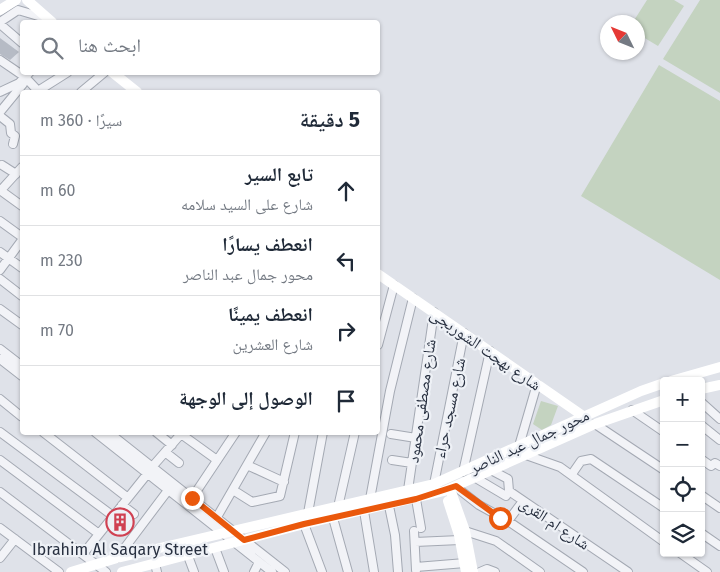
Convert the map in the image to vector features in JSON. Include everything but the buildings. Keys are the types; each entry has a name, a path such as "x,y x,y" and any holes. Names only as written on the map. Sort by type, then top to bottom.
{"street":[{"path":"0,10 16,0"},
{"path":"27,0 49,20"},
{"path":"20,40 0,23 18,10 47,20"},
{"path":"0,60 20,71"},
{"path":"28,75 37,90"},
{"path":"0,92 19,83 28,75"},
{"path":"0,112 28,75"},
{"path":"41,90 64,75"},
{"path":"85,90 102,75"},
{"path":"115,75 132,90"},
{"path":"0,116 9,123 11,133 15,136 13,144"},
{"path":"2,165 18,175 0,190 20,205"},
{"path":"0,221 20,236"},
{"path":"0,270 20,241"},
{"path":"0,252 20,266"},
{"name":"شارع بهجت الشوربجى","path":"380,276 595,424"},
{"path":"0,279 20,294"},
{"path":"380,338 394,285"},
{"path":"370,499 390,391 413,298"},
{"path":"0,309 20,324"},
{"name":"شارع مصطفى محمود","path":"408,490 434,312"},
{"name":"شارع مسجد حراء","path":"434,484 464,333"},
{"path":"0,349 20,364"},
{"path":"463,472 490,351"},
{"path":"0,358 20,374"},
{"path":"685,377 720,367"},
{"path":"520,446 538,384"},
{"name":"محور جمال عبد الناصر","path":"71,572 118,558 434,484 583,416 660,385"},
{"path":"705,389 718,387"},
{"path":"0,399 20,415"},
{"name":"محور جمال عبد الناصر","path":"122,572 156,568 188,556 240,541 304,524 389,506 450,489 595,424 660,401"},
{"path":"705,406 720,419"},
{"path":"632,410 660,429"},
{"path":"595,424 660,467"},
{"path":"705,428 720,440"},
{"path":"0,432 113,516"},
{"path":"391,434 416,438"},
{"path":"47,435 128,498"},
{"path":"99,435 192,498 217,517 230,532"},
{"path":"111,435 169,489 230,532 259,562 272,572"},
{"path":"166,435 172,445"},
{"path":"82,554 180,435"},
{"path":"182,435 217,460"},
{"path":"192,498 234,435"},
{"path":"217,517 264,435"},
{"path":"233,490 250,501 278,497 284,482 294,435"},
{"path":"308,513 323,435"},
{"path":"338,507 354,435"},
{"path":"165,452 179,463"},
{"path":"526,455 554,464 572,474 660,539"},
{"path":"572,474 582,461 591,459 660,505"},
{"path":"0,460 99,534"},
{"path":"392,460 412,463"},
{"path":"247,465 284,482"},
{"name":"شارع ام القرى","path":"491,470 508,479 508,490 628,572"},
{"path":"474,478 506,496"},
{"path":"118,558 169,489"},
{"path":"450,489 508,521 583,572"},
{"path":"450,489 473,572"},
{"path":"0,492 106,572"},
{"path":"705,498 720,508"},
{"path":"416,499 416,570 465,568 463,535"},
{"path":"508,521 523,501"},
{"path":"122,505 134,514"},
{"path":"389,506 395,535 398,572"},
{"path":"364,511 374,572"},
{"path":"333,518 348,572"},
{"path":"304,524 322,572"},
{"path":"0,528 60,572"},
{"path":"415,542 463,535 496,541 540,572"},
{"path":"705,536 720,546"},
{"path":"0,558 15,539"},
{"path":"240,541 285,572"},
{"path":"215,548 224,572"},
{"path":"188,556 194,572"},
{"path":"685,557 706,572"},
{"path":"254,572 259,562"},
{"path":"480,572 487,569 495,572"}],"green space":[{"path":"647,0 674,0 684,6 658,46 645,38 645,15 637,15"},
{"path":"700,0 720,0 720,93 663,59"},
{"path":"659,65 720,101 720,280 581,196"},
{"path":"541,401 558,406 551,425 542,430 533,424"}],"place":[{"name":"Ibrahim Al Saqary Street","path":"120,522"}],"route":[{"path":"192,498 244,540 304,524 389,506 456,486 480,506 500,518"}]}
